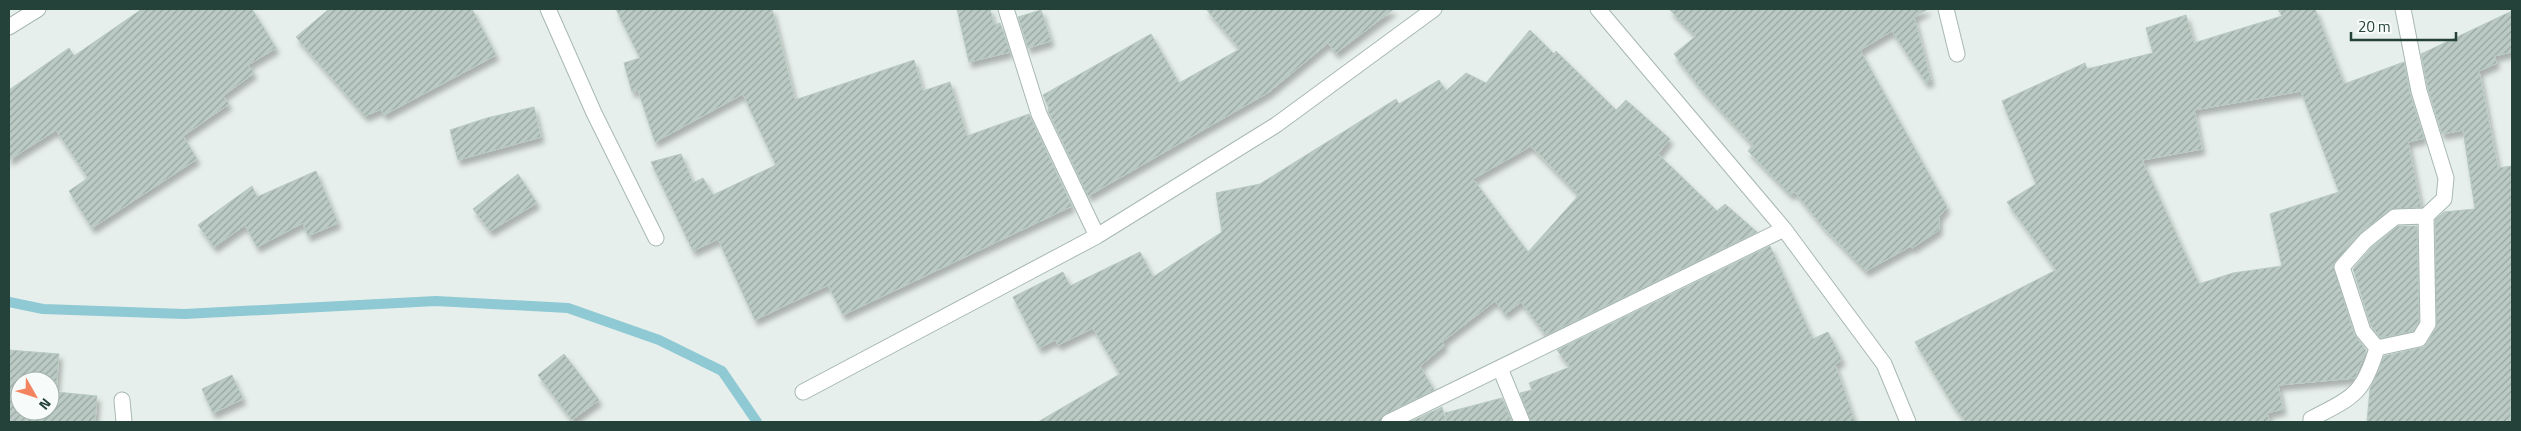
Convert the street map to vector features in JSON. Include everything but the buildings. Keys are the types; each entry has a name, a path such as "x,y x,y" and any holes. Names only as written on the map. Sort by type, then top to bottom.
{"street":[{"path":"9,27 38,9"},
{"path":"548,9 594,113 656,238"},
{"path":"1006,9 1039,114 1097,236"},
{"path":"803,392 1097,236 1276,125 1434,9"},
{"path":"1598,9 1784,229 1884,364 1908,422"},
{"path":"1946,9 1957,54"},
{"path":"2377,348 2363,331 2342,267 2366,240 2395,217 2426,216 2444,199 2446,178 2419,91 2403,9"},
{"path":"2377,348 2419,339 2428,324 2426,216"},
{"path":"1389,422 1784,229"},
{"path":"2311,422 2311,419 2351,398 2368,376 2377,348"},
{"path":"1500,368 1522,422"},
{"path":"122,400 124,422"}],"waterway":[{"path":"9,302 43,309 184,314 436,301 568,308 659,340 722,371 757,422"}]}
